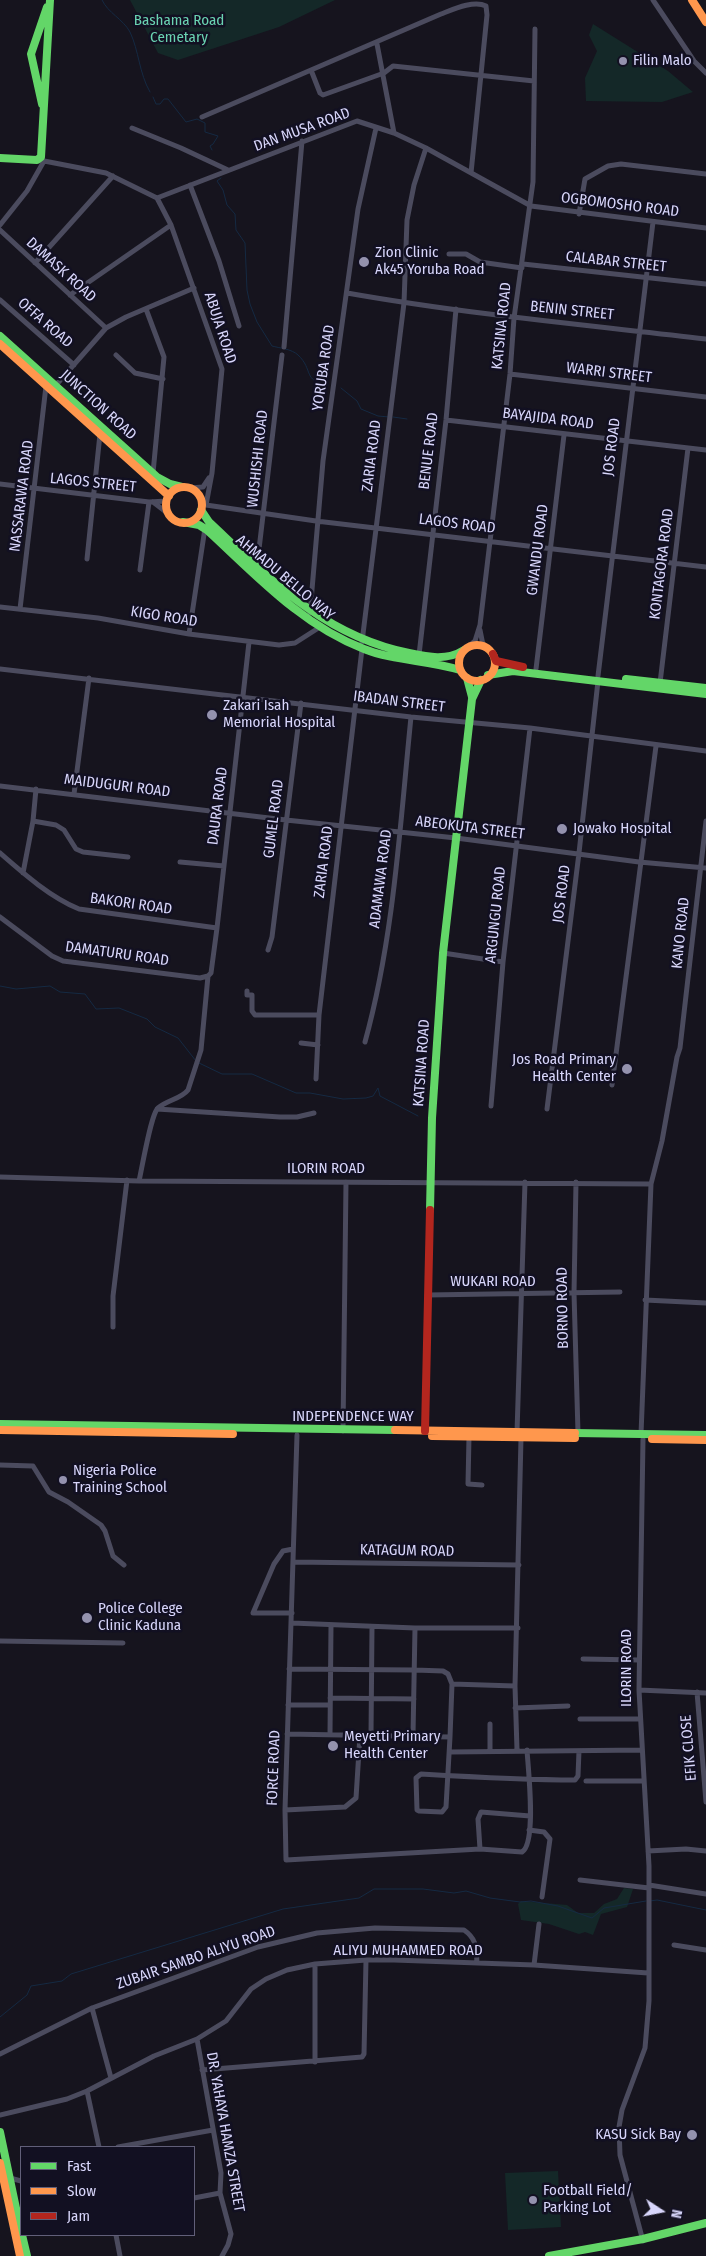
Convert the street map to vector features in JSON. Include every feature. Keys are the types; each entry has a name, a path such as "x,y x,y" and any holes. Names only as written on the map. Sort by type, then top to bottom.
{"main road":[{"path":"44,113 31,54 50,0"},
{"path":"0,158 41,160 50,0"},
{"path":"692,0 706,22"},
{"name":"JUNCTION ROAD","path":"0,336 153,473 170,484 186,488"},
{"name":"JUNCTION ROAD","path":"0,344 168,498"},
{"path":"186,488 200,496 203,508 194,519 183,522 170,515 168,498 172,492 186,488"},
{"name":"AHMADU BELLO WAY","path":"203,508 209,522 310,613 362,645 419,655 446,657 458,655 467,648"},
{"name":"AHMADU BELLO WAY","path":"183,522 194,523 205,528 303,615 320,627 389,657 446,664 460,670"},
{"path":"706,688 660,683 598,678 513,671 499,672 484,678 467,678 460,670 459,659 467,648 479,645 491,652 496,661 501,663 536,669 598,678 706,694"},
{"path":"484,678 494,669 491,652"},
{"name":"KATSINA ROAD","path":"425,1431 432,1109 443,953 472,699 467,678"},
{"name":"KATSINA ROAD","path":"472,699 484,678"},
{"name":"INDEPENDENCE WAY","path":"0,1424 425,1431 642,1437 706,1435"},
{"name":"INDEPENDENCE WAY","path":"0,1430 469,1437 578,1433 706,1440"},
{"path":"0,2132 20,2224"},
{"path":"0,2163 20,2256"},
{"path":"643,2241 706,2223"},
{"path":"549,2256 565,2255 643,2241 706,2227"},
{"path":"23,2236 26,2256"}],"street":[{"path":"653,0 694,61 706,72"},
{"path":"202,117 377,44 441,14 472,2 482,3 486,6 487,15 471,173"},
{"name":"KATSINA ROAD","path":"467,648 475,640 480,625 492,541 510,374 514,318 531,206 535,29"},
{"path":"377,44 394,133"},
{"path":"311,70 320,93 324,95 384,73 393,66 534,81"},
{"name":"DAN MUSA ROAD","path":"157,198 358,121 394,133 426,148 531,206"},
{"path":"132,128 228,170"},
{"name":"YORUBA ROAD","path":"310,613 322,461 358,209 376,128"},
{"path":"284,347 302,141"},
{"name":"ZARIA ROAD","path":"316,1079 319,1016 340,827 404,303 407,220 414,185 426,148"},
{"path":"0,225 27,190 41,160 106,173 157,198"},
{"path":"579,214 585,178 608,166 635,165 706,174"},
{"path":"35,263 113,176"},
{"path":"190,185 218,261 239,326"},
{"name":"ABUJA ROAD","path":"157,198 171,225 222,369 212,473 203,508"},
{"name":"OGBOMOSHO ROAD","path":"531,206 579,214 706,228"},
{"name":"JOS ROAD","path":"547,1109 593,737 598,678 638,331 653,222"},
{"path":"70,294 171,225"},
{"name":"DAMASK ROAD","path":"0,230 106,328"},
{"name":"CALABAR STREET","path":"450,254 466,254 480,262 706,284"},
{"path":"56,386 106,328 194,288"},
{"name":"BENIN STREET","path":"347,292 404,303 514,318 706,339"},
{"name":"OFFA ROAD","path":"0,300 74,365"},
{"path":"146,309 164,357 153,473"},
{"name":"BENUE ROAD","path":"419,655 446,420 456,309"},
{"path":"116,355 135,373 163,379"},
{"name":"WUSHISHI ROAD","path":"257,566 282,355"},
{"name":"WARRI STREET","path":"510,374 706,397"},
{"name":"NASSARAWA ROAD","path":"20,609 36,489 46,386"},
{"name":"BAYAJIDA ROAD","path":"446,420 706,450"},
{"path":"87,559 92,495 100,434"},
{"name":"GWANDU ROAD","path":"536,669 552,549 564,435"},
{"name":"KONTAGORA ROAD","path":"660,683 688,448"},
{"path":"186,488 203,487 212,473"},
{"name":"LAGOS STREET","path":"0,484 151,502 168,498"},
{"path":"140,570 151,502"},
{"name":"LAGOS STREET","path":"151,502 170,515"},
{"name":"LAGOS ROAD","path":"203,508 706,567"},
{"path":"189,634 205,528"},
{"name":"KIGO ROAD","path":"0,607 98,618 189,634 279,645 295,643 320,627"},
{"name":"KATSINA ROAD","path":"480,625 482,640 491,652"},
{"name":"DAURA ROAD","path":"156,1109 184,1095 199,1055 217,928 249,642"},
{"name":"IBADAN STREET","path":"0,669 411,717 530,728 656,746 706,751"},
{"path":"74,794 89,678"},
{"name":"GUMEL ROAD","path":"268,950 272,937 301,703"},
{"name":"ADAMAWA ROAD","path":"365,1042 374,1009 386,939 411,717"},
{"name":"ARGUNGU ROAD","path":"491,1106 503,962 530,728"},
{"path":"612,1085 656,746"},
{"name":"MAIDUGURI ROAD","path":"0,786 230,812"},
{"path":"23,873 33,821 36,789"},
{"name":"ABEOKUTA STREET","path":"230,812 340,827 456,838 516,847 703,868"},
{"path":"33,821 56,825 64,830 76,849 83,852 128,857"},
{"name":"KANO ROAD","path":"651,1184 662,1141 680,1048 703,868 706,821"},
{"name":"BAKORI ROAD","path":"0,853 23,873 69,905 79,909 217,928"},
{"path":"180,862 224,866"},
{"name":"DAMATURU ROAD","path":"0,916 52,956 63,961 200,978 210,974"},
{"path":"443,953 503,962"},
{"path":"247,992 247,995 252,995 252,1011 255,1015 319,1016"},
{"path":"301,1043 318,1045"},
{"path":"139,1180 156,1109 297,1117 314,1113"},
{"name":"ILORIN ROAD","path":"0,1177 127,1180 651,1184 642,1437 639,1660 640,1719 649,1886 648,2034 645,2048 622,2110 619,2127 620,2155 643,2241"},
{"path":"113,1327 113,1296 127,1180"},
{"path":"343,1431 346,1182"},
{"path":"517,1750 515,1686 519,1565 520,1295 525,1182"},
{"name":"BORNO ROAD","path":"576,1182 574,1293 578,1433"},
{"name":"WUKARI ROAD","path":"427,1295 620,1292"},
{"path":"646,1300 706,1303"},
{"name":"FORCE ROAD","path":"297,1435 285,1810 286,1860 480,1849 522,1852 526,1850 529,1830"},
{"path":"469,1437 468,1484 482,1485"},
{"path":"0,1465 33,1466 49,1492 68,1502 100,1525 105,1531 113,1556 124,1565"},
{"path":"292,1613 253,1613 274,1564 283,1551 293,1549"},
{"name":"KATAGUM ROAD","path":"294,1562 519,1565"},
{"path":"292,1624 415,1628 518,1628"},
{"path":"330,1625 330,1734"},
{"path":"371,1735 372,1627"},
{"path":"414,1735 415,1628"},
{"path":"0,1641 123,1643"},
{"path":"582,1658 639,1660"},
{"path":"289,1669 415,1670 443,1671 448,1674 452,1684 450,1752 447,1776 445,1810 416,1810 417,1776 421,1774 447,1776 528,1780 577,1779 579,1751"},
{"path":"452,1684 515,1686"},
{"path":"639,1690 706,1693"},
{"name":"EFIK CLOSE","path":"697,1692 706,1802"},
{"path":"330,1698 414,1700"},
{"path":"288,1705 330,1705"},
{"path":"515,1708 568,1706"},
{"path":"580,1719 640,1719"},
{"path":"490,1724 490,1751"},
{"path":"288,1734 450,1737"},
{"path":"285,1810 345,1807 352,1803 356,1798 360,1735"},
{"path":"527,1750 530,1790 529,1830 544,1832 550,1836 542,1897"},
{"path":"450,1752 642,1750"},
{"path":"586,1781 644,1781"},
{"path":"480,1849 478,1819 481,1812 530,1816"},
{"path":"648,1852 686,1849 706,1851"},
{"path":"580,1880 649,1886 706,1894"},
{"path":"534,1965 539,1924"},
{"name":"ZUBAIR SAMBO ALIYU ROAD","path":"0,2054 92,2008 258,1947 316,1934 375,1928 464,1930 472,1936 476,1943 477,1963"},
{"path":"674,1945 706,1950"},
{"path":"202,2070 362,2057 364,2054 366,1960"},
{"name":"ALIYU MUHAMMED ROAD","path":"0,2115 68,2099 154,2056 196,2039 226,2021 251,1990 266,1979 287,1970 315,1964 366,1960 534,1965 648,1973"},
{"path":"315,1964 315,2062"},
{"path":"92,2008 111,2078"},
{"name":"DR. YAHAYA HAMZA STREET","path":"196,2039 220,2173 220,2193 231,2234 222,2256"},
{"path":"87,2091 99,2146"},
{"path":"124,2146 213,2130"},
{"path":"10,2178 20,2181"},
{"path":"195,2198 220,2193"},
{"path":"116,2236 120,2256"}],"green space":[{"name":"Bashama Road Cemetary","path":"130,0 335,0 279,27 178,60 158,53"},
{"name":"Filin Malo","path":"593,24 668,71 693,92 662,102 586,101 585,78 597,51 589,35"},
{"path":"624,1888 633,1889 627,1907 601,1914 593,1935 585,1932 579,1934 549,1924 521,1920 518,1904 521,1901 567,1905 578,1913 594,1913 604,1904 617,1899"},
{"name":"Football Field/ Parking Lot","path":"558,2171 561,2227 508,2230 505,2173"}],"waterway":[{"path":"102,0 130,32 146,85 150,92"},
{"path":"153,97 156,104 160,104 164,99 168,99 186,122 197,119 205,123 205,132 218,136 210,146 212,150"},
{"path":"221,178 217,181 223,190 227,205 235,214 236,230 245,243 247,290 257,322 272,346 289,350 298,355 306,365 311,378 328,385"},
{"path":"341,388 357,401 361,409 378,416 389,417"},
{"path":"393,417 407,419"},
{"path":"0,986 16,989 50,986 60,992 85,994 96,1009 119,1008 147,1019 155,1027 178,1038 196,1061"},
{"path":"199,1063 222,1074 252,1074 296,1093 310,1093 343,1099 366,1098 373,1096 378,1088 380,1096 418,1116"},
{"path":"0,2017 27,1995 31,1986 62,1981 71,1974 283,1909 359,1898 374,1889 423,1889 454,1893 466,1891 490,1898 520,1902 531,1901 558,1906 592,1918 604,1908 646,1901"},
{"path":"650,1901 657,1900 706,1910"}],"traffic: fast":[{"path":"0,158 37,160 41,157 50,0"},
{"path":"42,104 31,54 47,7"},
{"path":"0,336 157,477 170,484 182,487"},
{"path":"201,510 209,522 277,584 324,619 350,633 379,645 423,656 451,656 464,650"},
{"path":"183,522 199,525 207,530 280,597 299,612 341,639 375,653 460,670"},
{"path":"488,675 513,671 706,694"},
{"path":"467,678 472,697"},
{"path":"626,679 706,688"},
{"path":"430,1210 432,1118 443,953 472,699 481,680"},
{"path":"0,1424 395,1430"},
{"path":"575,1433 706,1435"},
{"path":"0,2132 20,2227"},
{"path":"549,2256 643,2239 706,2223"},
{"path":"22,2236 27,2256"}],"traffic: slow":[{"path":"692,0 706,22"},
{"path":"0,344 169,496"},
{"path":"184,487 196,493 202,505 196,517 184,523 172,517 166,505 172,493 184,487"},
{"path":"477,645 484,646 490,650 494,656 495,663 494,670 490,676 484,680 477,681 470,680 464,676 460,670 459,663 460,656 464,650 470,646 477,645"},
{"path":"0,1430 233,1434"},
{"path":"395,1430 575,1433"},
{"path":"432,1436 575,1438"},
{"path":"652,1439 706,1440"},
{"path":"0,2163 20,2256"}],"traffic: jam":[{"path":"493,654 496,661 523,667"},
{"path":"425,1431 430,1210"}],"place":[{"name":"Filin Malo","path":"623,61"},
{"name":"Zion Clinic Ak45 Yoruba Road","path":"364,262"},
{"name":"Zakari Isah Memorial Hospital","path":"212,715"},
{"name":"Jowako Hospital","path":"562,829"},
{"name":"Jos Road Primary Health Center","path":"627,1069"},
{"name":"Nigeria Police Training School","path":"63,1480"},
{"name":"Police College Clinic Kaduna","path":"87,1618"},
{"name":"Meyetti Primary Health Center","path":"333,1746"},
{"name":"KASU Sick Bay","path":"692,2135"},
{"name":"Football Field/ Parking Lot","path":"533,2200"}]}
